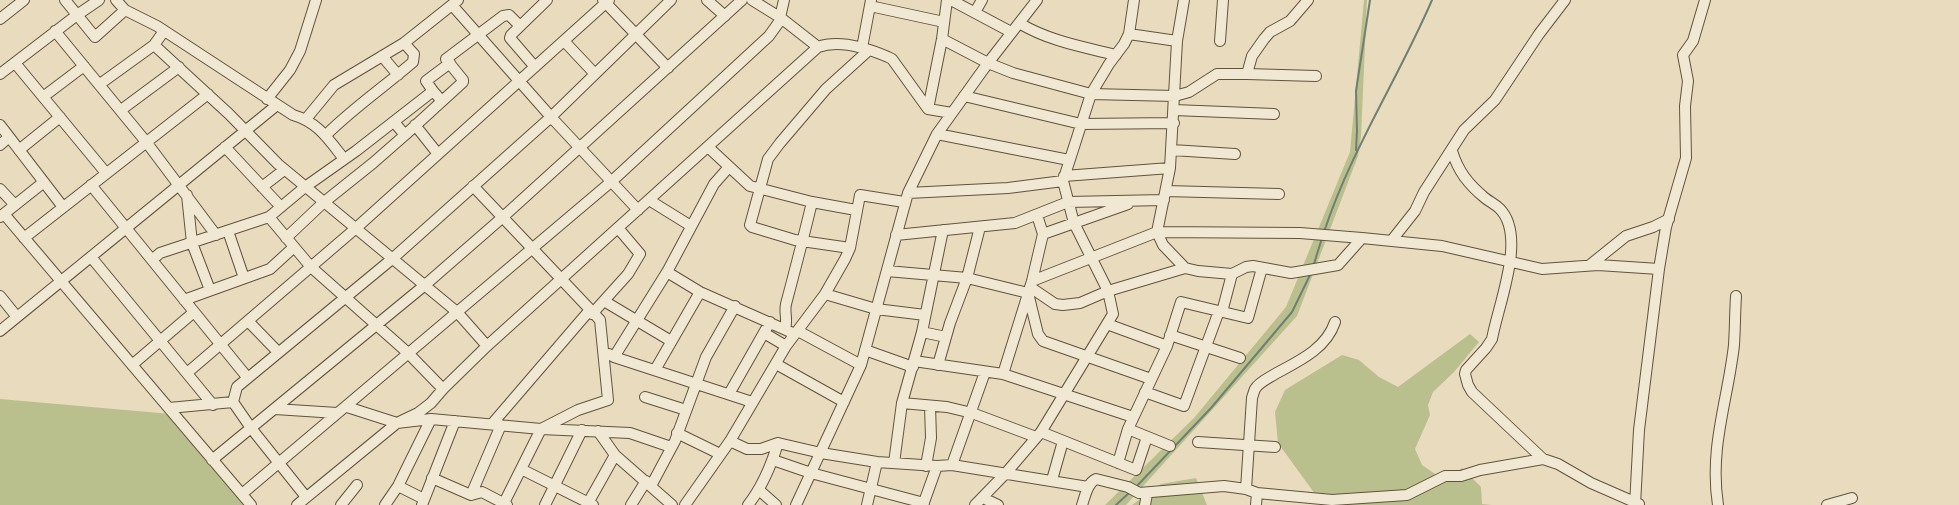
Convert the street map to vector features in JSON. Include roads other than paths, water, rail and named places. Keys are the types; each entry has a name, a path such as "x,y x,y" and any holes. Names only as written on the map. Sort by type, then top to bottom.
{"street":[{"path":"0,19 14,5 24,0"},
{"path":"65,0 95,37 125,10"},
{"path":"0,74 77,14 99,0"},
{"path":"116,0 125,10 164,31 276,105 293,115 306,119 326,135 344,159"},
{"path":"267,98 290,70 300,51 316,0"},
{"path":"535,67 511,41 510,35 547,0"},
{"path":"671,0 551,117 392,259 247,377 237,387 233,402 251,428 279,462 302,502 397,423 418,414 431,403 443,389 487,346 818,47 830,43 865,49 892,59 928,109 952,113"},
{"path":"708,0 725,16"},
{"path":"212,460 425,286 725,16 732,5 742,0"},
{"path":"752,0 781,18 818,47"},
{"path":"242,494 337,413 347,407 408,353 612,181 769,36 781,18 784,0"},
{"path":"928,109 942,39 946,0"},
{"path":"951,0 1011,32"},
{"path":"975,12 982,0"},
{"path":"796,505 861,365 906,197 937,134 1036,0"},
{"path":"975,505 1006,473 1038,434 1113,314 1108,291 1074,223 1063,178 1091,94 1129,34 1134,0"},
{"path":"1184,0 1177,41 1174,123 1170,168 1157,232 1163,244 1185,268"},
{"path":"1220,41 1223,0"},
{"path":"1247,74 1252,56 1264,39 1270,32 1290,21 1308,0"},
{"path":"1392,240 1415,211 1424,192 1452,151 1464,130 1495,100 1539,34 1565,0"},
{"path":"1452,151 1457,167 1465,179 1500,209 1507,218 1511,240 1510,262 1490,343 1466,370 1465,374 1468,385 1472,392 1543,459 1558,464 1591,483 1637,504 1639,430 1658,269 1669,219 1686,158 1685,106 1688,81 1683,55 1693,41 1705,0"},
{"path":"186,373 355,229 519,82 606,1 668,68"},
{"path":"306,119 334,85 404,43 455,2 479,35 519,82 638,210"},
{"path":"850,248 802,241 750,226 766,162 780,143 826,89 865,49 871,3 944,22"},
{"path":"286,238 323,203 405,135 463,81 446,59 506,15 508,15 520,26"},
{"path":"1019,23 1057,40 1116,55"},
{"path":"55,31 100,84 180,184 216,235"},
{"path":"100,84 154,45 164,31"},
{"path":"1129,34 1177,41"},
{"path":"942,39 988,63 1013,73 1091,94 1175,96 1189,92 1217,74 1316,76"},
{"path":"564,41 595,74"},
{"path":"326,135 350,111 398,75 414,59 414,54 404,43"},
{"path":"154,45 208,94 284,170 457,312 487,346"},
{"path":"382,56 398,75"},
{"path":"15,63 106,173"},
{"path":"441,100 426,81 450,63"},
{"path":"43,97 84,66"},
{"path":"121,110 179,67"},
{"path":"152,260 160,253 269,217 305,187 394,122 433,91"},
{"path":"24,238 208,94"},
{"path":"964,96 1081,124 1174,123"},
{"path":"0,331 245,132 276,105"},
{"path":"1174,110 1274,114"},
{"path":"20,150 60,117"},
{"path":"394,122 405,135"},
{"path":"415,125 438,154"},
{"path":"0,126 63,207"},
{"path":"937,134 1069,160"},
{"path":"0,145 9,137"},
{"path":"708,146 750,186 812,202 856,210"},
{"path":"225,147 281,207"},
{"path":"1172,150 1235,154"},
{"path":"614,357 667,272 714,184 729,167"},
{"path":"685,505 730,441 786,346 825,294 850,248 856,210 861,195 906,197 1008,188 1063,178 1170,168"},
{"path":"262,187 284,170"},
{"path":"44,182 2,216 24,238 251,505"},
{"path":"91,185 247,377"},
{"path":"432,478 471,495 482,492 505,504 541,429 578,410 608,400 600,320 591,313 473,186"},
{"path":"0,189 15,205"},
{"path":"187,193 192,243 210,290"},
{"path":"1043,234 1137,201 1165,196 1279,194"},
{"path":"649,200 691,226"},
{"path":"896,235 1015,223 1068,202 1137,201"},
{"path":"785,329 787,322 786,306 793,286 812,202"},
{"path":"1003,374 1030,287 1043,234 1037,215"},
{"path":"269,217 311,267 344,298 408,353 443,389"},
{"path":"1590,265 1626,236 1654,227 1669,219"},
{"path":"938,365 946,337 967,278 980,227"},
{"path":"471,495 496,425 591,313 628,274 640,254 618,228"},
{"path":"894,463 902,403 922,332 935,276 943,230"},
{"path":"228,231 244,278"},
{"path":"1030,287 1092,257 1157,232 1292,233 1392,240 1442,246 1547,269 1590,265 1658,269"},
{"path":"887,271 967,278 1030,287 1055,304 1063,305 1084,301 1108,291 1185,268 1232,274 1248,266 1290,273 1335,266 1340,263 1362,238"},
{"path":"184,300 270,269 294,247"},
{"path":"91,257 213,405"},
{"path":"1118,463 1128,429 1167,346 1181,302 1248,318 1262,268"},
{"path":"667,272 700,292 785,329 796,332 861,365"},
{"path":"1145,392 1184,406 1220,312 1232,274"},
{"path":"1030,287 1038,334 1043,341 1151,379"},
{"path":"655,370 700,292"},
{"path":"825,294 876,309 925,315"},
{"path":"0,296 17,317"},
{"path":"1718,505 1715,486 1715,466 1721,412 1734,346 1736,296"},
{"path":"604,301 671,341"},
{"path":"631,505 649,484 671,447 709,352 735,306"},
{"path":"132,365 194,312"},
{"path":"248,321 278,352"},
{"path":"729,394 770,322"},
{"path":"1246,489 1252,398 1255,388 1263,381 1291,366 1318,348 1331,335 1335,322"},
{"path":"1107,324 1167,346"},
{"path":"922,332 946,337"},
{"path":"764,334 786,346"},
{"path":"1170,334 1240,358"},
{"path":"603,350 614,357 752,402"},
{"path":"866,350 913,364 938,365 1003,374 1133,417"},
{"path":"776,364 844,402"},
{"path":"952,465 972,413 985,372"},
{"path":"645,397 686,410"},
{"path":"169,408 233,402"},
{"path":"902,403 947,407 972,413 1063,441 1136,470 1147,437"},
{"path":"926,466 931,438 930,406"},
{"path":"347,407 397,423 431,419 541,429 630,433 671,447"},
{"path":"275,409 337,413"},
{"path":"385,505 398,486 431,419"},
{"path":"398,486 423,502 455,421"},
{"path":"1128,429 1170,446"},
{"path":"545,505 582,430"},
{"path":"598,431 615,455 672,505"},
{"path":"677,433 720,454"},
{"path":"730,441 743,448 754,449 778,443 821,453 877,462 926,466 952,465 1088,487"},
{"path":"1052,480 1063,441"},
{"path":"1198,442 1275,447"},
{"path":"748,505 759,490 773,460 778,443"},
{"path":"521,470 589,504 615,455"},
{"path":"1082,505 1088,487 1092,480 1096,479 1128,487 1143,493 1224,486 1246,489 1293,501 1332,502 1407,495 1445,476 1461,476 1480,470 1543,459"},
{"path":"773,460 811,473 924,504 937,466"},
{"path":"867,505 877,462"},
{"path":"341,505 357,485"},
{"path":"759,490 776,505"},
{"path":"1143,493 1145,505"},
{"path":"1256,505 1257,493"},
{"path":"983,498 998,505"},
{"path":"1827,505 1852,498"}],"waterway":[{"path":"1356,150 1356,91 1370,0"},
{"path":"1324,232 1347,172 1405,58 1432,0"},
{"path":"1313,267 1322,238"},
{"path":"1135,488 1211,408 1292,312 1311,273"},
{"path":"1116,505 1130,492"}]}
